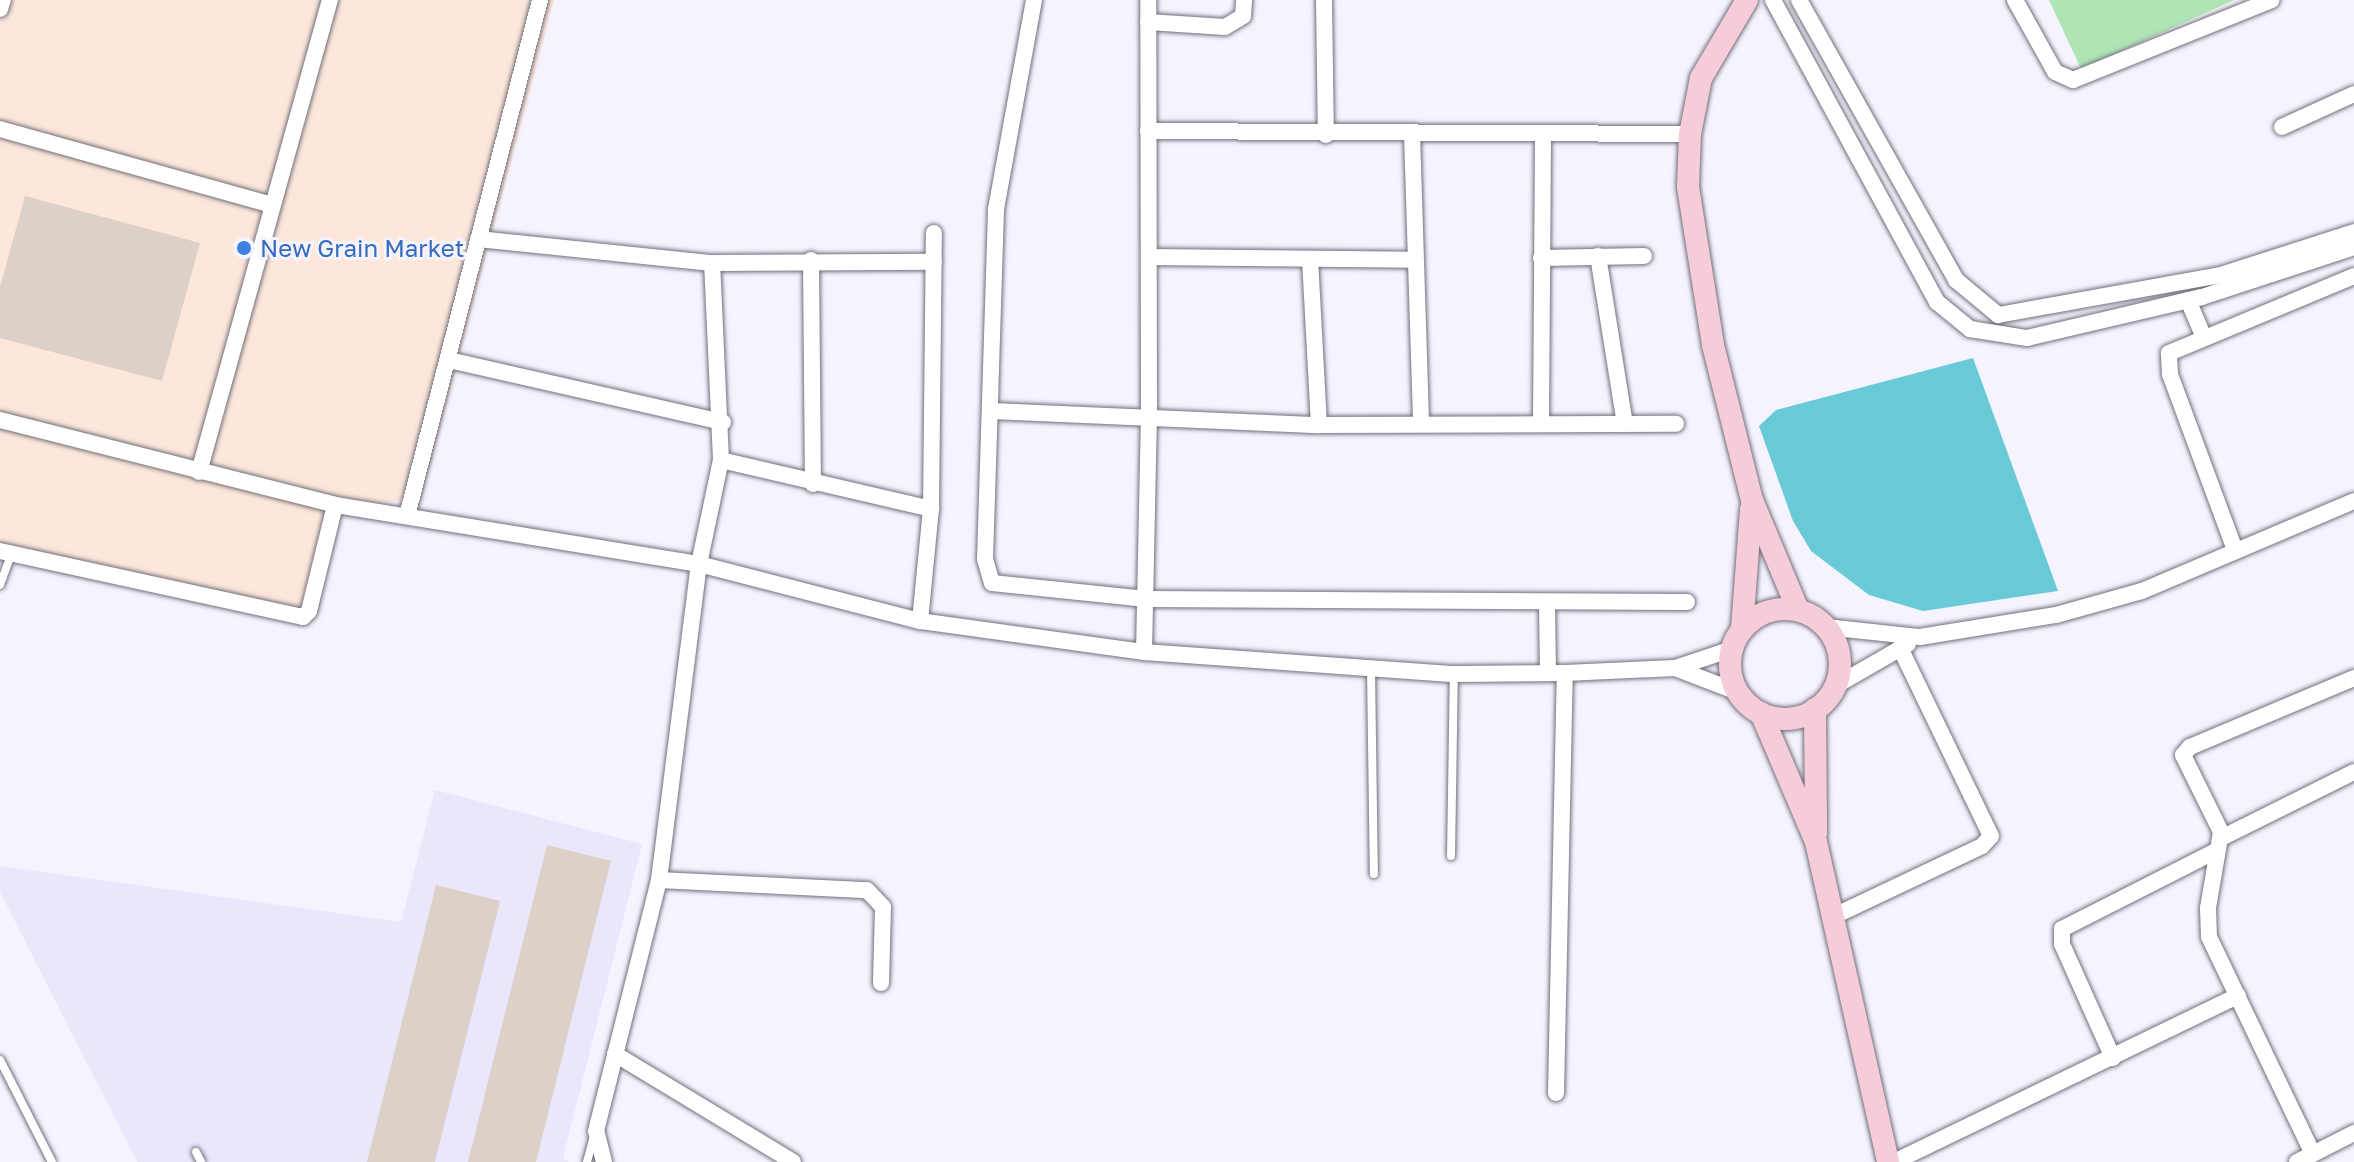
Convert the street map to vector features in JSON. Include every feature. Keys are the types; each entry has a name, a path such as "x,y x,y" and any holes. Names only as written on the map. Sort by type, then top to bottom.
{"main road":[{"path":"1747,0 1701,78 1690,134 1691,208 1713,345 1752,500 1798,610"},
{"path":"1752,500 1737,639 1730,664 1738,692 1761,713 1816,842 1891,1162"},
{"path":"1737,639 1767,612 1798,610 1826,627 1839,655 1835,686 1815,709 1798,717 1761,713"},
{"path":"1815,709 1816,842"}],"street":[{"path":"0,9 3,0"},
{"path":"199,472 330,0"},
{"path":"407,516 540,0"},
{"path":"1034,0 996,210 985,559 992,583 1146,599 1687,602"},
{"path":"1144,652 1149,416 1148,0"},
{"path":"1148,22 1225,27 1243,16 1244,0"},
{"path":"1324,0 1326,135"},
{"path":"1773,0 1937,302 1970,329 2027,338 2188,300 2354,247"},
{"path":"1799,0 1956,280 1998,315 2221,275 2354,232"},
{"path":"2015,0 2055,72 2073,80 2272,0"},
{"path":"2282,127 2354,94"},
{"path":"0,129 272,205"},
{"path":"1148,131 1326,135 1690,134"},
{"path":"1412,134 1421,422"},
{"path":"1541,424 1543,136"},
{"path":"1870,179 1891,165"},
{"path":"920,621 931,509 934,233"},
{"path":"478,239 712,263 811,260 934,262"},
{"path":"1598,256 1625,424"},
{"path":"1541,258 1644,256"},
{"path":"1149,257 1414,260"},
{"path":"1310,259 1319,425"},
{"path":"811,260 813,484"},
{"path":"604,1162 596,1131 659,880 699,564 721,460 723,422 712,263"},
{"path":"2235,550 2167,363 2177,346 2354,276"},
{"path":"2188,300 2203,336"},
{"path":"449,360 723,422"},
{"path":"992,411 1319,425 1421,422 1676,424"},
{"path":"0,420 335,505 699,564 920,621 1144,652 1454,674 1556,673 1675,668 1737,639"},
{"path":"721,460 813,484 931,509"},
{"path":"1826,627 1920,637 2116,600 2354,501"},
{"path":"6,553 303,617 309,611 335,505"},
{"path":"1547,603 1556,673 1556,1093"},
{"path":"1835,686 1920,637"},
{"path":"1832,917 1982,846 1991,836 1900,648"},
{"path":"1675,668 1738,692"},
{"path":"2313,1154 2207,928 2218,844 2185,764 2185,751 2354,678"},
{"path":"2113,1058 2062,944 2062,929 2354,772"},
{"path":"659,880 867,890 883,907 881,983"},
{"path":"1891,1162 2238,996"},
{"path":"615,1054 793,1162"},
{"path":"2297,1162 2354,1133"}],"lane":[{"path":"0,585 6,553"},
{"path":"1371,668 1374,874"},
{"path":"1451,856 1454,674"},
{"path":"0,1060 52,1162"},
{"path":"587,1162 596,1131"},
{"path":"196,1152 201,1162"}],"shaded area":[{"name":"New Grain Market","path":"0,0 554,0 422,496 343,509 308,625 0,552"},
{"path":"435,790 642,844 563,1158 569,1162 137,1162 0,892 0,866 401,922"}],"green space":[{"path":"2049,0 2234,0 2081,69"}],"water":[{"path":"1973,358 2058,591 1923,611 1869,595 1811,551 1793,521 1759,426 1776,410"}],"building":[{"path":"25,196 200,243 162,381 0,338 0,287"},
{"path":"547,845 611,861 536,1162 468,1162"},
{"path":"436,885 500,901 435,1162 367,1162"}],"place":[{"name":"New Grain Market","path":"244,248"}]}
